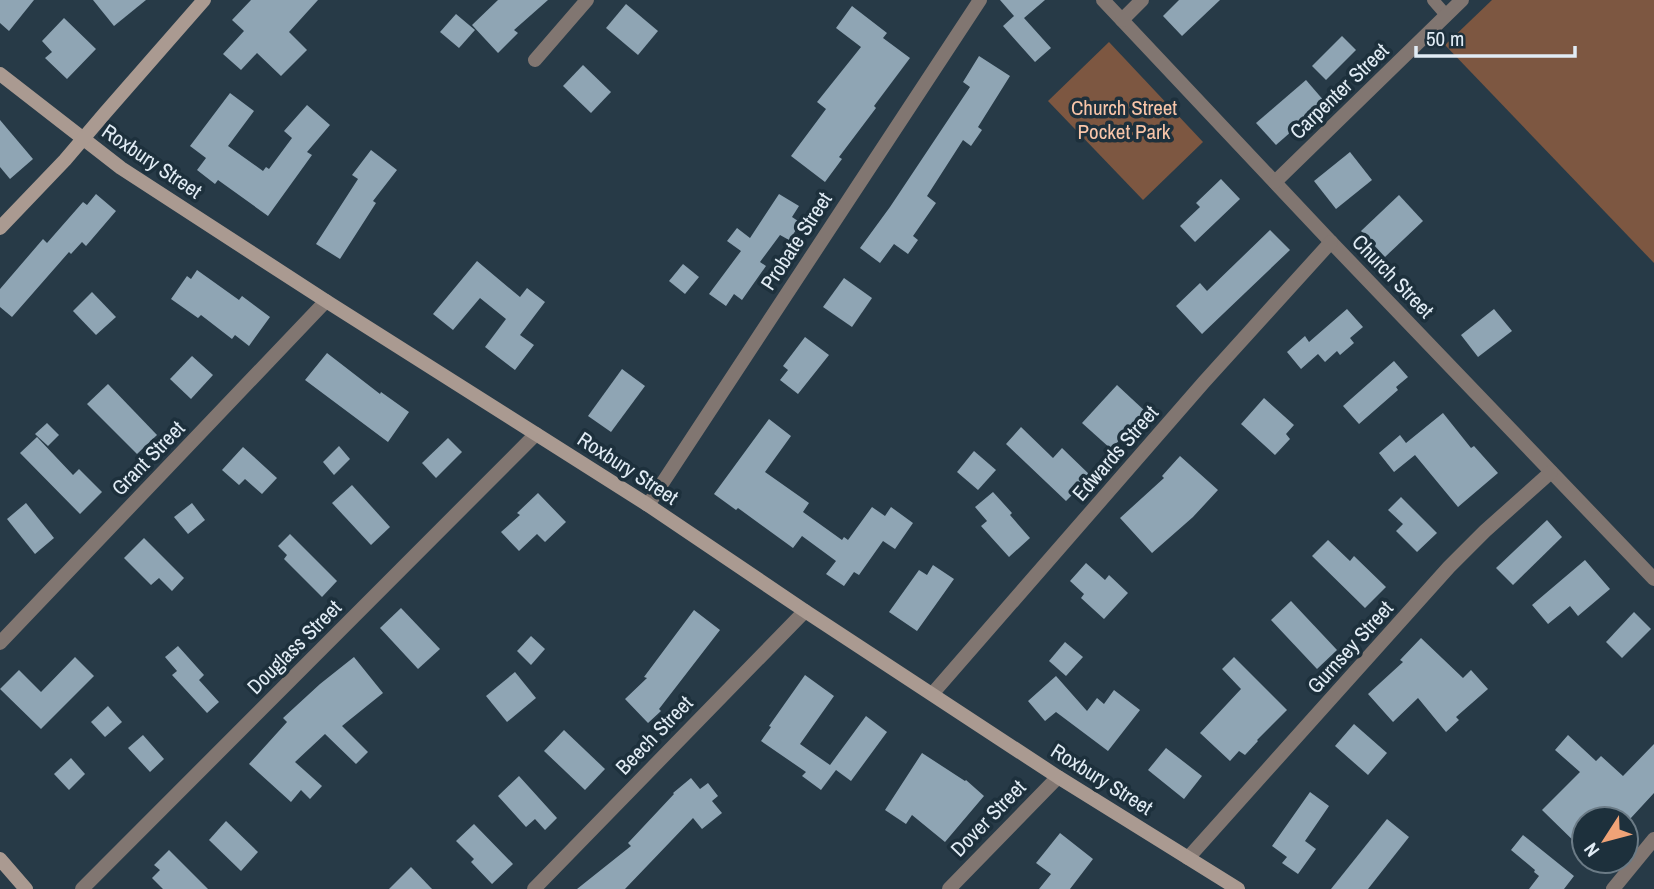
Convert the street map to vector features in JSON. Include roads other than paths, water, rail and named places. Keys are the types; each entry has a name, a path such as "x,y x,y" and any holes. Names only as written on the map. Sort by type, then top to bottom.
{"street":[{"path":"0,228 65,160 204,0"},
{"path":"535,60 587,0"},
{"name":"Probate Street","path":"648,505 980,0"},
{"name":"Church Street","path":"1102,0 1654,579"},
{"path":"1122,20 1142,0"},
{"name":"Carpenter Street","path":"1275,182 1462,0"},
{"name":"Roxbury Street","path":"0,75 121,167 326,301 648,505 1058,776 1238,889"},
{"name":"Edwards Street","path":"933,693 1204,382 1331,242"},
{"name":"Grant Street","path":"0,643 326,301"},
{"name":"Douglass Street","path":"82,889 536,434"},
{"name":"Gurnsey Street","path":"1188,858 1449,567 1551,472"},
{"name":"Beech Street","path":"534,889 805,611"},
{"name":"Dover Street","path":"949,889 1058,776"},
{"path":"1613,889 1654,839"},
{"path":"0,859 26,889"}],"lane":[{"path":"1433,0 1446,15"}],"park label":[{"name":"Church Street Pocket Park","path":"1124,119"}]}
